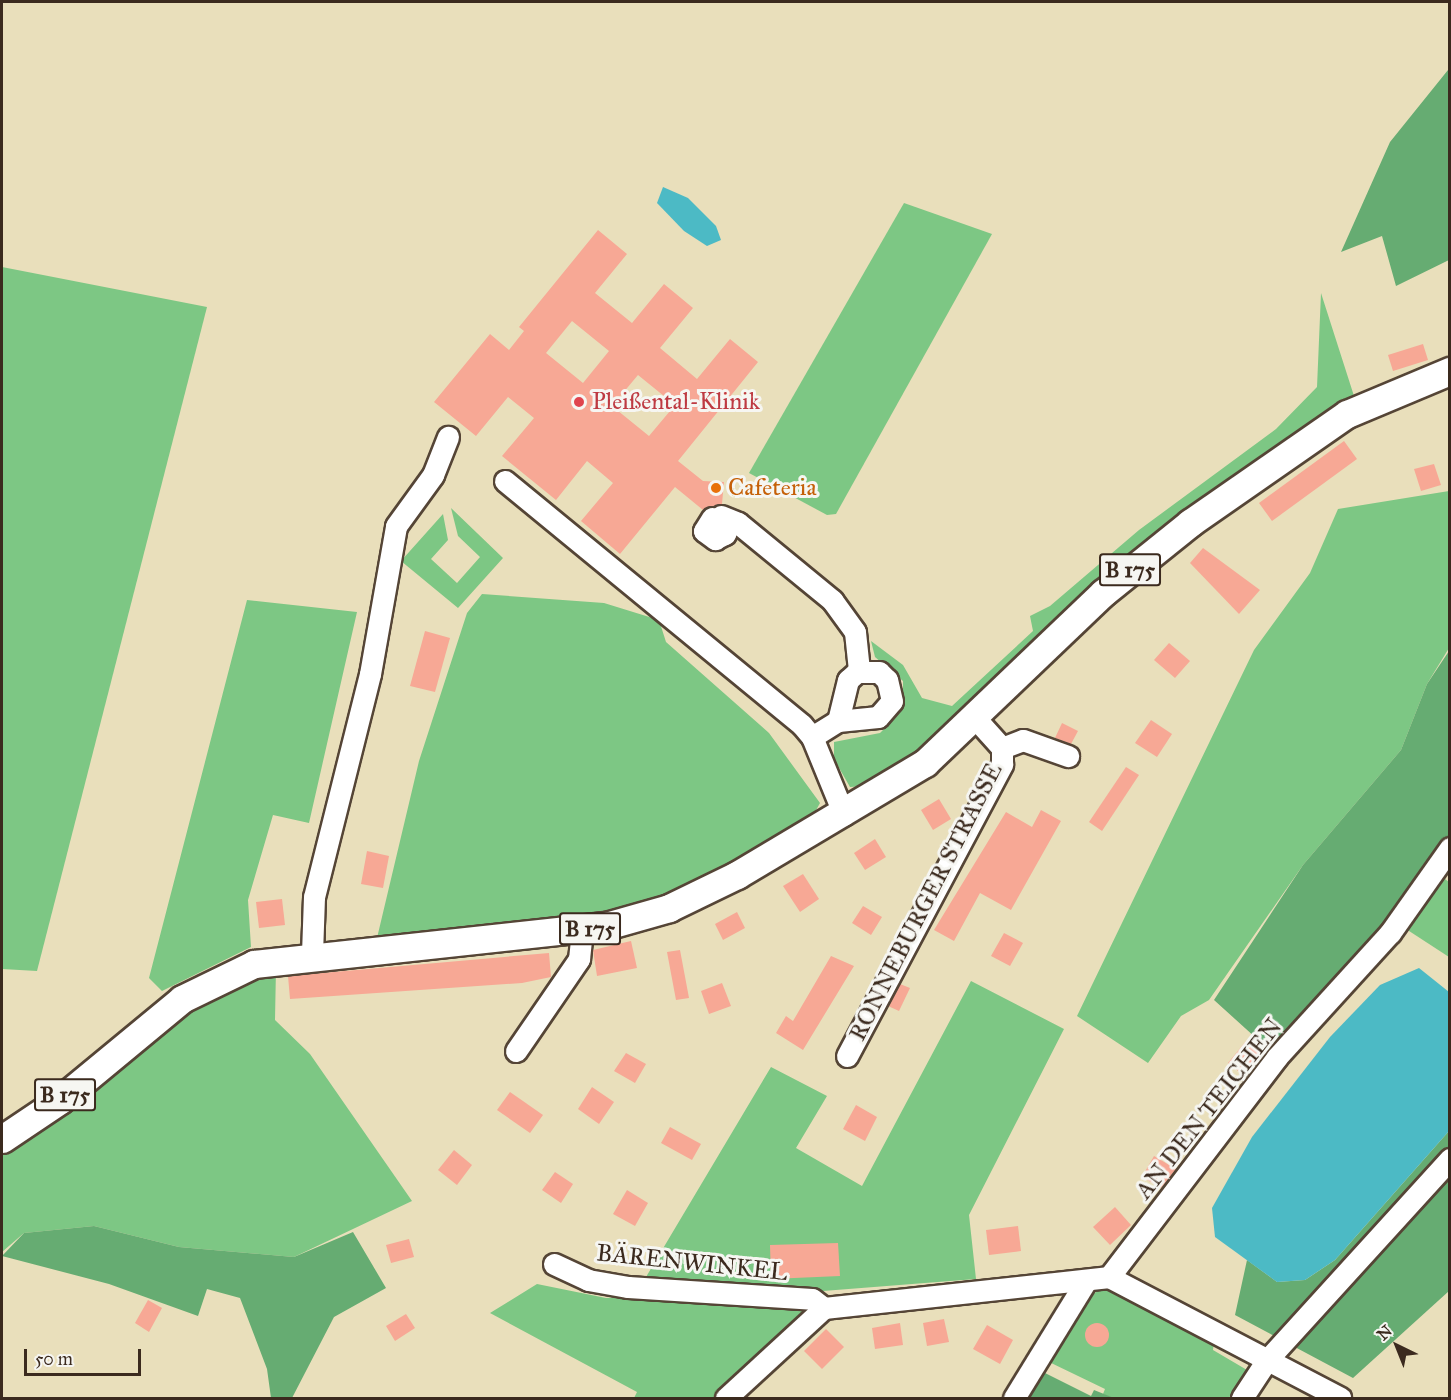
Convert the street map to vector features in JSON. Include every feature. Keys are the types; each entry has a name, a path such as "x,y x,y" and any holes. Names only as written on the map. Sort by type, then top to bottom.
{"main road":[{"name":"RONNEBURGER STRASSE","path":"2,1139 202,986 254,964 312,954 582,930 636,919 701,894 844,816 925,763 976,718 1159,545 1347,414 1449,371"}],"street":[{"path":"312,954 314,897 370,674 396,526 433,475 447,437"},
{"path":"505,481 812,737 844,816"},
{"path":"721,518 838,607 855,632 859,671"},
{"path":"812,737 838,721 875,718 892,701 887,680 879,672 859,671 848,680 838,721"},
{"name":"RONNEBURGER STRASSE","path":"847,1056 1002,764 1002,748 976,718"},
{"name":"RONNEBURGER STRASSE","path":"1002,748 1023,740 1068,756"},
{"name":"AN DEN TEICHEN","path":"1109,1277 1277,1057 1390,933 1449,848"},
{"path":"516,1051 579,959 582,930"},
{"path":"1242,1398 1267,1360 1449,1159"},
{"name":"BÄRENWINKEL","path":"554,1264 588,1280 628,1287 812,1299 824,1308 1086,1281"},
{"path":"1014,1398 1086,1281 1109,1277 1340,1398"},
{"path":"726,1398 824,1308"}],"green space":[{"path":"1448,70 1449,260 1396,286 1382,236 1341,252 1390,142"},
{"path":"904,203 992,234 836,514 827,515 749,473"},
{"path":"2,267 207,307 37,971 2,969"},
{"path":"1321,293 1354,396 1173,518 1104,575 939,735 866,786 850,787 834,759 834,742 880,733 896,717 903,693 903,681 875,657 871,641 903,665 922,698 952,706 1033,631 1030,616 1050,606 1139,530 1276,429 1317,387"},
{"path":"1449,491 1449,648 1427,684 1401,750 1303,865 1209,1000 1181,1016 1148,1063 1077,1016 1254,650 1310,573 1338,509"},
{"path":"451,508 503,558 458,608 401,561 443,514 448,540 431,559 457,583 480,557 458,536"},
{"path":"482,594 604,603 659,620 666,642 769,733 820,803 808,825 717,875 627,911 605,911 581,921 377,938 419,761 467,613"},
{"path":"247,600 357,612 309,823 273,815 248,900 251,947 162,991 149,978"},
{"path":"1449,651 1449,848 1277,1057 1214,1000 1303,865 1401,750 1427,684"},
{"path":"1445,879 1449,882 1449,957 1406,929"},
{"path":"276,968 275,1020 310,1054 412,1201 294,1257 179,1247 94,1226 24,1233 2,1252 2,1148 195,1000"},
{"path":"971,981 1064,1029 969,1215 976,1279 823,1291 822,1303 717,1398 634,1398 637,1392 490,1313 537,1284 606,1298 644,1296 646,1277 771,1067 827,1096 796,1148 862,1186"},
{"path":"1449,1131 1449,1291 1353,1378 1235,1315 1247,1260 1277,1282 1305,1280 1335,1260"},
{"path":"94,1226 179,1247 294,1257 353,1232 386,1288 334,1317 292,1398 271,1398 267,1369 240,1298 207,1289 198,1316 109,1284 2,1256 24,1233"},
{"path":"1115,1290 1214,1342 1213,1350 1247,1370 1229,1398 1112,1398 1103,1394 1105,1389 1047,1361 1078,1303 1098,1291"},
{"path":"1037,1369 1091,1396 1094,1390 1114,1398 1020,1398"}],"water":[{"path":"663,187 688,198 716,226 721,240 707,246 684,231 657,203"},
{"path":"1419,968 1449,992 1449,1131 1335,1260 1305,1280 1277,1282 1215,1237 1212,1208 1252,1137 1330,1037 1380,985"}],"building":[{"path":"598,230 627,254 595,293 632,323 664,284 693,308 660,348 697,379 730,339 758,362 678,461 703,481 724,482 722,504 703,510 675,487 620,554 581,521 613,483 587,461 556,500 502,456 534,418 508,397 476,436 434,402 490,334 509,350 524,331 519,327","holes":["572,321 609,351 583,383 546,353","638,375 675,405 649,436 612,406"]},
{"path":"1423,344 1428,360 1393,371 1388,355"},
{"path":"1344,441 1357,459 1272,521 1259,503"},
{"path":"1434,464 1441,485 1421,491 1414,469"},
{"path":"1203,548 1260,590 1239,614 1190,563"},
{"path":"425,631 450,638 435,692 410,686"},
{"path":"1169,643 1190,661 1175,678 1154,660"},
{"path":"1151,720 1172,734 1157,757 1135,743"},
{"path":"1062,723 1078,731 1071,744 1055,738"},
{"path":"1126,767 1139,775 1102,831 1089,822"},
{"path":"939,799 951,819 933,830 921,810"},
{"path":"1041,810 1061,821 1011,910 980,893 954,941 934,930 1006,812 1032,827"},
{"path":"875,839 886,857 865,870 854,853"},
{"path":"367,851 389,856 383,888 361,884"},
{"path":"803,874 819,899 800,912 783,886"},
{"path":"282,899 285,925 259,928 256,902"},
{"path":"863,906 882,917 871,935 852,923"},
{"path":"737,912 745,928 723,940 715,924"},
{"path":"1004,933 1023,943 1010,966 991,956"},
{"path":"631,941 637,968 597,976 593,950"},
{"path":"680,950 689,998 676,1000 667,952"},
{"path":"549,953 551,977 522,983 290,999 288,976"},
{"path":"831,956 854,966 803,1050 776,1033 786,1016 793,1021"},
{"path":"722,983 731,1006 709,1014 701,991"},
{"path":"900,984 910,988 899,1011 888,1006"},
{"path":"1246,1041 1261,1053 1243,1075 1228,1063"},
{"path":"626,1053 646,1064 635,1083 614,1071"},
{"path":"592,1087 614,1102 599,1124 578,1109"},
{"path":"510,1092 543,1115 530,1133 497,1110"},
{"path":"856,1105 877,1117 865,1141 843,1129"},
{"path":"670,1127 701,1144 692,1160 661,1143"},
{"path":"454,1150 472,1165 457,1185 438,1170"},
{"path":"1154,1156 1176,1169 1161,1188 1142,1177"},
{"path":"555,1172 573,1184 561,1203 542,1190"},
{"path":"627,1190 648,1203 635,1226 613,1214"},
{"path":"1115,1207 1131,1225 1110,1245 1093,1227"},
{"path":"1018,1226 1021,1251 989,1255 986,1230"},
{"path":"409,1239 414,1257 391,1263 386,1245"},
{"path":"838,1243 840,1276 771,1279 770,1245"},
{"path":"148,1300 162,1308 149,1332 135,1323"},
{"path":"406,1314 415,1328 395,1341 386,1326"},
{"path":"944,1319 949,1342 927,1346 923,1323"},
{"path":"900,1323 903,1345 875,1349 872,1328"},
{"path":"1097,1323 1105,1327 1109,1335 1105,1343 1097,1347 1089,1343 1085,1335 1089,1327"},
{"path":"987,1325 1013,1340 1000,1364 973,1349"},
{"path":"826,1329 844,1347 822,1369 804,1351"}],"place":[{"name":"Pleißental-Klinik","path":"579,402"},
{"name":"Cafeteria","path":"716,488"}]}
